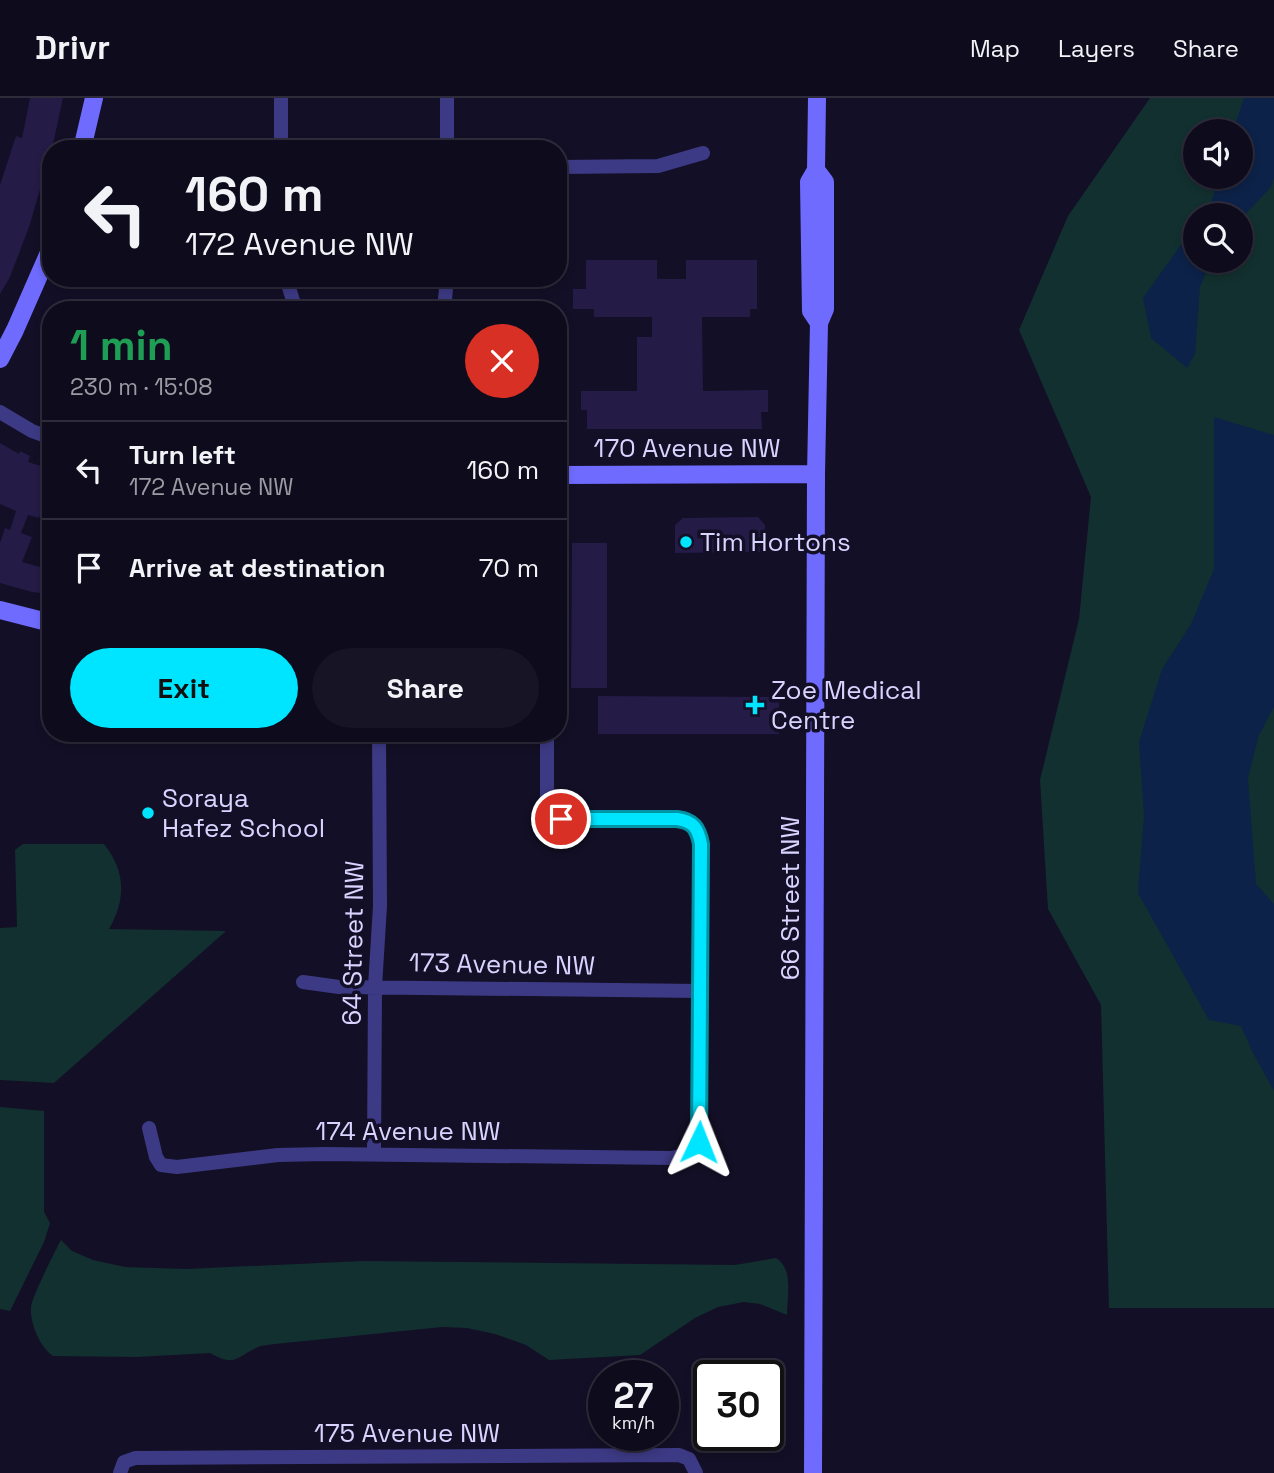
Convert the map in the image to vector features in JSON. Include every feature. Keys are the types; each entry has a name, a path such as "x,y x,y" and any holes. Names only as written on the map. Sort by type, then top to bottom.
{"main road":[{"path":"84,140 93,98"},
{"name":"66 Street NW","path":"813,1473 816,1308 816,474 819,323 811,311 809,182 816,170 817,98"},
{"path":"0,359 42,269"},
{"name":"170 Avenue NW","path":"567,475 816,474"},
{"path":"0,610 42,621"}],"street":[{"path":"281,98 281,140"},
{"path":"447,98 447,140"},
{"path":"567,167 658,166 703,153"},
{"path":"0,412 42,435"},
{"name":"64 Street NW","path":"374,1154 375,987 380,906 379,742"},
{"path":"547,742 547,804 549,812 555,817 569,820 677,819 688,821 695,826 701,844 700,991"},
{"name":"173 Avenue NW","path":"303,982 339,987 700,991"},
{"name":"174 Avenue NW","path":"149,1128 156,1157 161,1165 177,1167 278,1156 684,1156 695,1150 699,1142 700,991"},
{"name":"175 Avenue NW","path":"122,1467 135,1458 324,1466 494,1457 679,1455 689,1459 696,1473"},
{"path":"494,1457 494,1473"}],"green space":[{"path":"1150,98 1274,98 1274,1308 1109,1308 1101,1005 1048,909 1040,780 1079,619 1091,497 1019,330 1068,216"},
{"path":"23,844 104,844 116,865 121,886 115,918 109,929 226,931 54,1083 0,1080 0,928 17,927 15,850"},
{"path":"0,1107 44,1111 44,1212 50,1223 44,1242 10,1311 0,1309"},
{"path":"61,1240 72,1251 93,1260 125,1267 186,1269 363,1261 735,1265 776,1258 782,1263 787,1276 787,1315 760,1304 744,1302 718,1307 695,1318 640,1355 549,1360 526,1345 495,1334 467,1328 442,1327 264,1345 231,1360 210,1353 137,1357 53,1356 37,1335 31,1307"}],"water":[{"path":"1244,98 1274,98 1274,178 1271,187 1253,206 1253,203 1211,203 1215,189 1253,189 1253,119 1237,119"},
{"path":"1183,242 1183,273 1206,273 1200,287 1195,354 1187,368 1151,338 1143,298"},
{"path":"1214,417 1274,435 1274,707 1259,735 1248,778 1256,884 1274,904 1274,1091 1241,1026 1209,1020 1138,893 1144,816 1139,742 1162,669 1191,624 1214,569"}],"building":[{"path":"30,98 63,98 54,140 42,140 42,183 29,227 10,277 0,294 0,185 16,136 22,138"},
{"path":"586,260 657,260 657,279 686,279 686,260 757,260 757,309 750,309 750,317 702,317 703,391 768,390 768,412 761,412 762,429 587,429 587,410 581,410 581,391 637,391 637,337 652,337 652,317 594,317 594,309 573,309 573,289 586,289"},
{"path":"0,443 19,454 20,451 30,456 28,462 42,466 42,510 39,518 28,515 21,533 32,537 22,562 42,568 42,593 0,583 0,543 5,528 10,530 16,511 0,504"},
{"path":"758,517 765,525 765,552 675,553 675,525 683,518"},
{"path":"572,543 607,543 607,688 571,688"},
{"path":"598,696 779,697 779,734 598,734"}],"place":[{"name":"Tim Hortons","path":"686,542"},
{"name":"Zoe Medical Centre","path":"755,705"},
{"name":"Soraya Hafez School","path":"148,813"}],"route":[{"path":"561,819 677,819 688,821 695,826 699,834 699,1142"}]}
